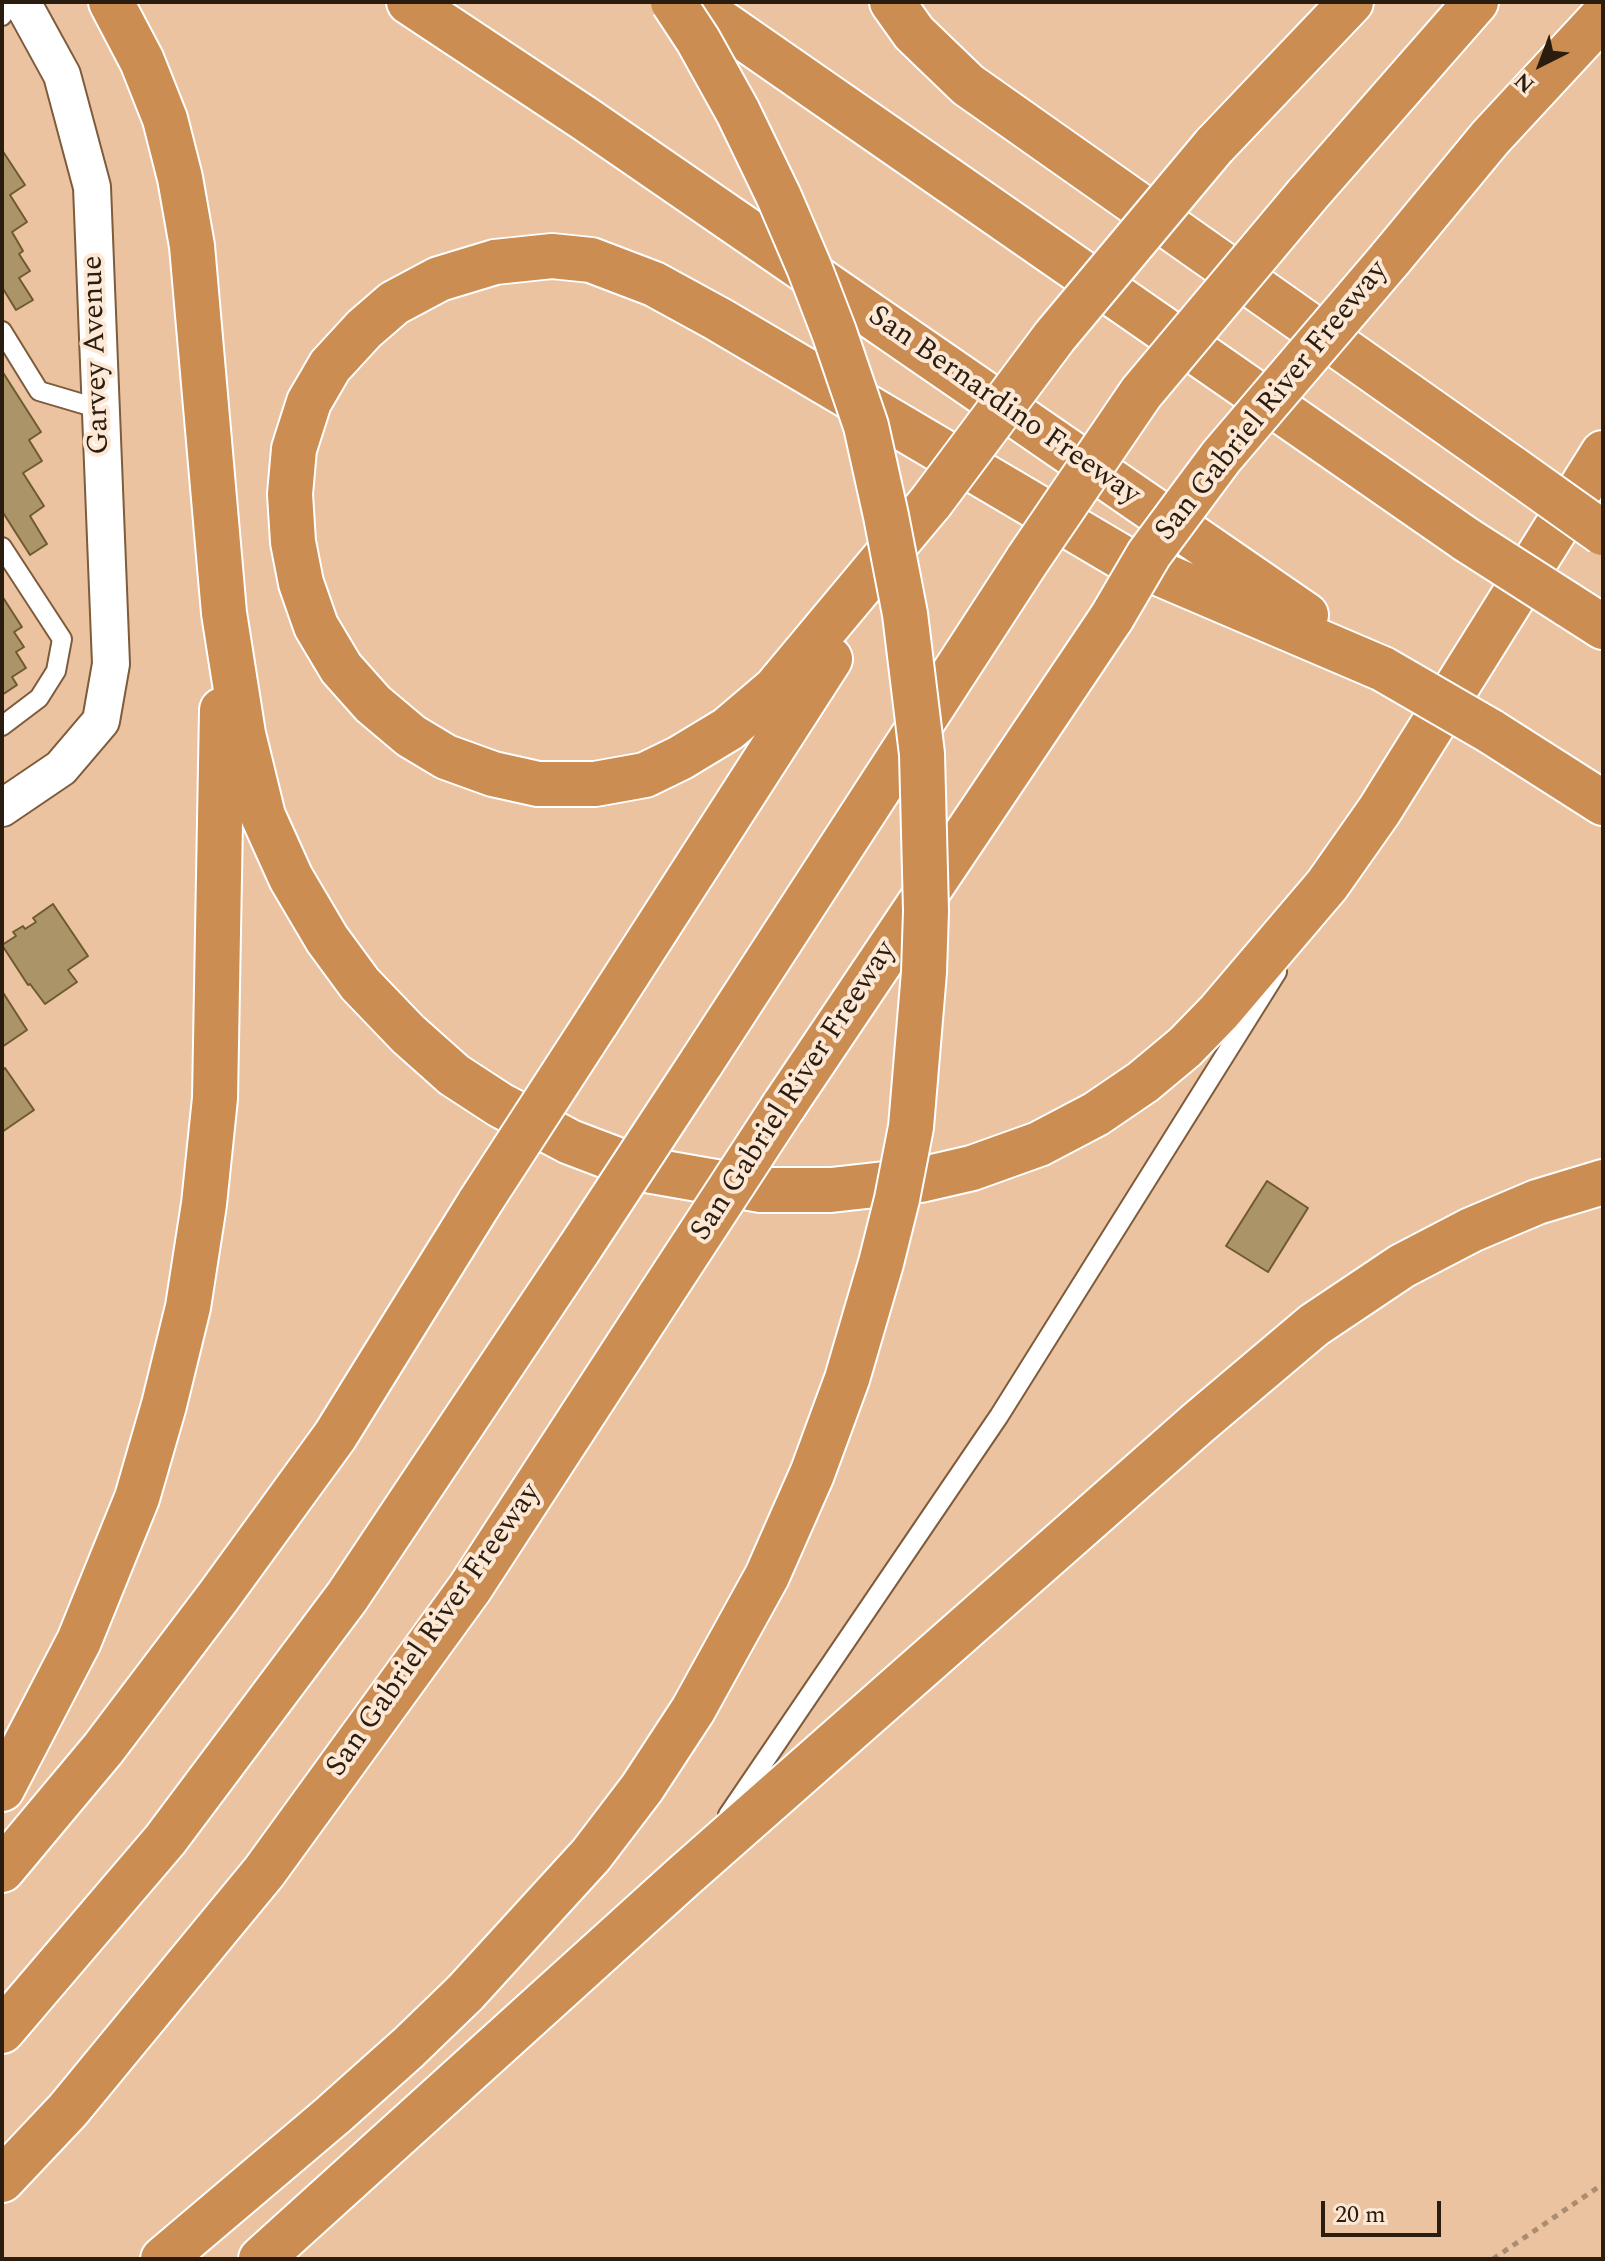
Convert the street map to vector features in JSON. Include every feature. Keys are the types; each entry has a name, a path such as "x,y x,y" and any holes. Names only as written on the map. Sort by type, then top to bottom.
{"highway":[{"path":"111,2 142,61 165,119 180,178 192,246 224,613 243,734 263,816 291,878 327,939 360,984 408,1034 454,1075 500,1105 570,1142 641,1169 761,1190 831,1190 920,1180 972,1168 1039,1144 1096,1114 1143,1082 1185,1047 1219,1012 1327,885 1379,811 1603,453"},
{"name":"San Bernardino Freeway","path":"409,2 597,127 1383,669 1490,731 1603,803"},
{"path":"163,2259 333,2115 465,1993 591,1855 642,1788 693,1710 767,1576 812,1474 847,1379 894,1212 913,1115 926,911 922,754 905,614 866,426 834,332 803,253 738,112 673,2"},
{"path":"692,2 1467,540 1585,616"},
{"path":"892,2 914,33 968,85 1603,533"},
{"path":"1214,146 1309,2"},
{"path":"1351,2 1214,146 1055,336 931,502 775,689 728,729 645,775 595,784 538,784 493,774 446,757 411,736 373,704 341,668 316,626 301,583 293,542 290,494 294,449 309,402 330,366 364,329 394,303 439,279 495,262 552,256 591,260 654,284 718,319 1123,558 1383,669"},
{"path":"2,2031 165,1840 337,1610 579,1249 1028,559 1141,393 1307,195 1476,2"},
{"name":"San Gabriel River Freeway","path":"2,2180 68,2110 264,1872 470,1588 783,1107 1112,617 1149,554 1221,457 1490,138 1603,16"},
{"path":"2,1870 103,1749 335,1436 480,1202 931,502"},
{"path":"2,1789 79,1641 137,1498 188,1307 204,1204 215,1098 224,613"},
{"path":"261,2259 684,1876 1198,1423 1314,1325 1402,1266 1471,1230 1537,1202 1603,1182"}],"street":[{"name":"Garvey Avenue","path":"2,808 61,768 101,721 111,664 92,187 62,75 22,2"}],"lane":[{"path":"2,16 12,2"},
{"path":"2,331 39,391 100,409"},
{"path":"2,547 62,639 56,671 39,698 2,726"},
{"path":"684,1876 777,1747 973,1456 1379,811"}],"path":[{"path":"1493,2259 1603,2184"}],"building":[{"path":"2,150 25,185 10,195 27,222 12,232 23,251 19,254 30,271 19,278 33,300 16,310 2,287"},
{"path":"2,371 41,432 29,440 42,461 23,473 44,506 30,516 47,544 30,555 2,511"},
{"path":"2,596 22,627 14,632 24,647 16,652 26,668 12,677 17,685 2,695"},
{"path":"53,904 88,956 68,970 77,982 45,1004 28,985 2,945 16,936 13,932 36,922 33,918"},
{"path":"2,991 27,1030 2,1047"},
{"path":"5,1068 34,1110 2,1132 2,1071"},
{"path":"1267,1181 1308,1208 1268,1272 1226,1246"}]}
